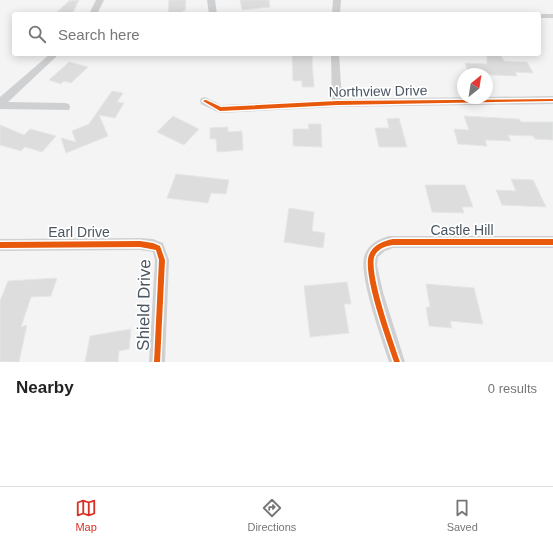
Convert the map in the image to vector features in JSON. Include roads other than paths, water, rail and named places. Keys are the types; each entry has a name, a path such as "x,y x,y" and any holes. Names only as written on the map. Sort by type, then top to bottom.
{"street":[{"path":"94,12 100,0"},
{"path":"211,0 213,12"},
{"path":"336,12 337,0"},
{"path":"541,16 553,16"},
{"path":"0,104 53,56"},
{"path":"335,56 337,103"},
{"name":"Northview Drive","path":"205,101 220,109 337,103 553,100"},
{"path":"0,104 65,107"},
{"name":"Castle Hill","path":"398,362 371,274 371,257 379,246 393,242 553,242"},
{"name":"Earl Drive","path":"0,245 140,244 158,248"},
{"name":"Shield Drive","path":"157,362 162,260 158,248"}]}
